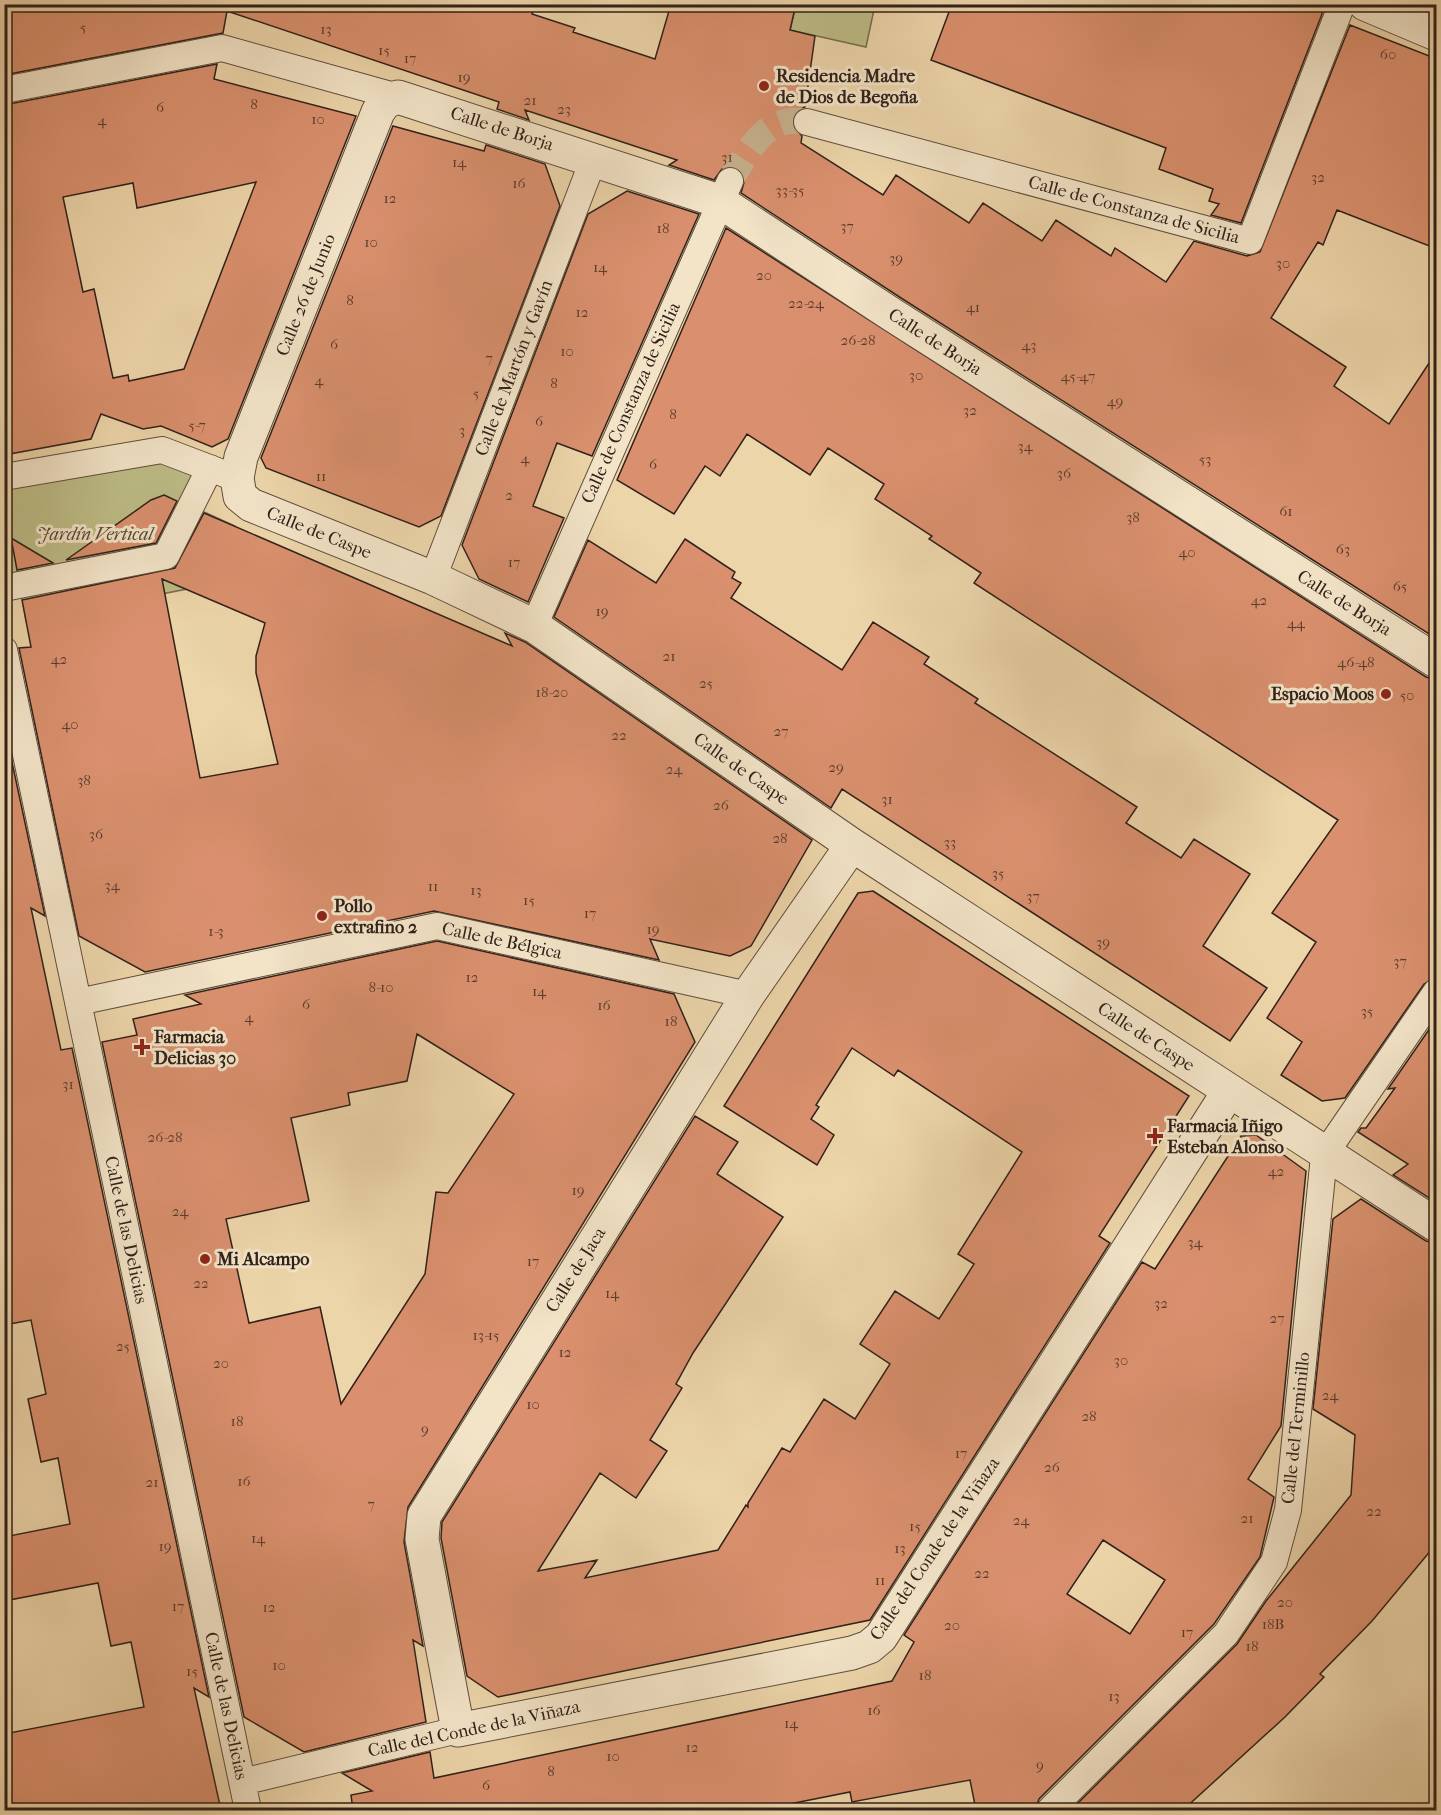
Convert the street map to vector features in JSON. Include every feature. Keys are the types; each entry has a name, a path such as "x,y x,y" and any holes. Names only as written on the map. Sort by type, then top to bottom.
{"street":[{"name":"Calle de Constanza de Sicilia","path":"807,122 1250,241 1342,4"},
{"path":"1365,4 1437,34"},
{"name":"Calle de Borja","path":"4,90 222,48 388,104 725,191 891,314 1437,662"},
{"name":"Calle 26 de Junio","path":"223,473 241,457 388,104"},
{"name":"Calle de Martón y Gavín","path":"433,578 594,158"},
{"name":"Calle de Constanza de Sicilia","path":"534,626 725,191"},
{"path":"4,477 162,450 223,473 166,556 4,588"},
{"name":"Calle de Caspe","path":"223,473 240,496 251,506 433,578 534,626 852,845 1437,1225"},
{"name":"Calle de las Delicias","path":"4,650 248,1810"},
{"name":"Calle de Jaca","path":"458,1730 422,1539 424,1516 434,1495 748,995 852,845"},
{"name":"Calle de Bélgica","path":"78,1002 437,926 748,995"},
{"name":"Calle del Terminillo","path":"1050,1810 1226,1634 1274,1562 1288,1510 1326,1155 1437,992"},
{"name":"Calle del Conde de la Viñaza","path":"242,1782 458,1730 852,1653 872,1644 887,1627 1229,1091"}],"green space":[{"path":"796,5 875,5 866,47 790,30"},
{"name":"Jardín Vertical","path":"162,450 210,468 191,506 235,526 208,585 26,620 20,585 5,588 5,477"}],"building":[{"path":"4,4 535,4 532,14 575,28 573,32 655,59 671,4 796,4 790,30 815,36 805,107 797,111 792,119 793,126 802,136 801,143 883,195 896,175 969,223 983,203 1042,241 1056,220 1111,256 1115,248 1166,282 1194,241 1247,256 1260,252 1350,25 1437,59 1437,249 1337,210 1323,245 1318,242 1271,318 1346,367 1334,386 1389,424 1437,351 1437,639 901,298 741,193 745,179 737,168 722,169 714,180 669,165 677,160 525,110 529,120 497,109 499,102 227,11 223,33 4,75"},
{"path":"952,4 1304,4 1322,11 1322,14 1241,223 1211,215 1219,204 1209,201 1213,189 1159,169 1166,148 931,60"},
{"path":"217,64 214,79 356,116 228,439 212,447 161,426 143,429 101,414 91,439 4,455 4,105","holes":["256,182 184,369 129,381 128,375 113,378 94,289 83,292 63,197 133,183 137,208"]},
{"path":"393,126 484,151 486,145 545,164 560,206 441,516 419,527 266,468 261,458"},
{"path":"627,191 699,214 592,456 557,443 533,506 564,518 528,602 479,579 462,545 588,214"},
{"path":"726,228 1426,677 1437,680 1437,977 1424,984 1345,1098 1322,1101 1281,1075 1302,1042 1267,1018 1316,942 1272,913 1338,820 974,583 981,573 929,539 932,536 875,499 884,484 828,448 810,475 747,434 720,476 705,466 674,514 617,480"},
{"path":"164,495 177,501 156,543 66,560 151,500"},
{"path":"204,513 512,646 505,633 525,642 812,840 751,946 730,956 650,939 659,960 434,911 145,972 79,936 19,648 31,647 22,600 175,568","holes":["162,579 265,623 256,656 256,673 278,764 200,778"]},
{"path":"11,538 53,563 17,570"},
{"path":"685,539 735,572 732,578 741,583 731,598 842,670 873,622 929,657 924,664 978,699 975,703 1137,807 1126,823 1181,858 1194,839 1250,874 1203,946 1267,988 1230,1041 842,789 831,808 554,617 588,540 656,583"},
{"path":"4,725 45,916 31,908 61,1050 72,1048 209,1697 194,1688 221,1810 4,1810 4,1734 144,1707 131,1642 111,1646 98,1583 4,1601 4,1537 70,1524 58,1458 41,1462 28,1399 46,1394 31,1320 4,1325"},
{"path":"873,891 1189,1096 1099,1236 1110,1243 870,1620 498,1697 467,1676 441,1538 442,1522 695,1116 738,1142 717,1174 783,1217 693,1353 676,1384 682,1388 650,1440 667,1451 636,1498 600,1473 538,1571 597,1560 585,1578 718,1550 746,1505 748,1507 748,1503 782,1448 790,1452 824,1399 855,1419 890,1364 860,1344 895,1291 939,1319 974,1264 958,1254 1022,1152 898,1070 894,1076 852,1048 816,1105 819,1107 811,1119 834,1135 817,1165 724,1106 858,893"},
{"path":"437,941 674,994 695,1042 408,1507 404,1542 423,1646 413,1640 426,1722 304,1752 244,1717 102,1042 137,1035 133,1019 201,1004 185,995","holes":["417,1034 514,1094 448,1193 436,1192 425,1274 341,1404 320,1307 249,1323 226,1219 309,1201 291,1118 350,1105 348,1093 407,1081"]},
{"path":"1437,1018 1437,1203 1393,1175 1408,1164 1358,1132 1361,1128 1366,1128 1395,1088 1388,1089"},
{"path":"1256,1135 1306,1171 1281,1426 1248,1479 1274,1497 1260,1557 1214,1624 1039,1799 1035,1810 976,1810 970,1780 852,1802 850,1792 759,1810 353,1810 351,1795 372,1791 342,1773 430,1752 434,1778 892,1681 914,1642 904,1635 1142,1262 1155,1269 1241,1136","holes":["1103,1540 1165,1580 1130,1634 1067,1594"]},
{"path":"1361,1199 1426,1241 1437,1243 1437,1543 1372,1621 1320,1674 1324,1677 1285,1717 1183,1810 1071,1810 1237,1644 1266,1601 1351,1495 1355,1435 1313,1409 1333,1219"}],"tunnel":[{"path":"730,181 752,146 770,129 780,123 807,122"}],"place":[{"name":"Residencia Madre de Dios de Begoña","path":"764,86"},
{"name":"Espacio Moos","path":"1386,694"},
{"name":"Pollo extrafino 2","path":"322,916"},
{"name":"Farmacia Delicias 30","path":"142,1047"},
{"name":"Farmacia Iñigo Esteban Alonso","path":"1155,1136"},
{"name":"Mi Alcampo","path":"205,1259"}]}
